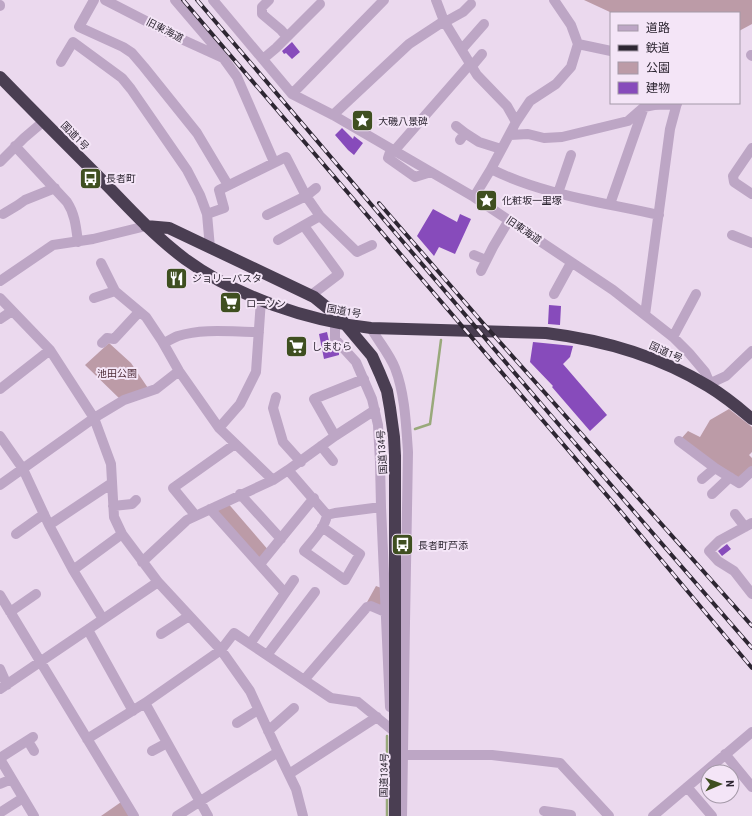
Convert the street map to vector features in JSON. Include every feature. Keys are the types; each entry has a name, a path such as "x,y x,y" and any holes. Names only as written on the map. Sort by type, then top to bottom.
{"highway":[{"name":"国道1号","path":"0,77 146,226 186,259 217,278 261,300 296,313 335,323 370,328 517,331 573,336 636,352 673,367 709,386 752,418"},
{"name":"国道134号","path":"146,226 168,228 312,296 340,318 372,356 387,391 394,438 400,623 393,730 399,755 390,794 395,816"}],"street":[{"path":"94,0 79,27 122,47 136,58 197,133 228,186"},
{"name":"旧東海道","path":"105,0 179,38 225,59"},
{"path":"175,0 225,59 237,78 274,162"},
{"path":"213,0 292,94 378,2"},
{"path":"268,0 262,7 262,14 287,37"},
{"path":"436,0 445,21 477,75 507,106 516,122"},
{"path":"474,197 516,122 530,101 556,84 571,67 578,44 571,24 554,0"},
{"path":"263,59 320,4"},
{"path":"333,115 409,44 445,21 463,12 471,4"},
{"path":"462,49 484,24"},
{"path":"61,62 73,42 122,78 187,170 200,195 207,214 210,248"},
{"path":"578,44 610,51"},
{"path":"427,170 415,177 408,174 388,158 393,150 482,54"},
{"name":"旧東海道","path":"292,94 333,115 474,197 613,290 672,337 689,353 705,372 709,386"},
{"path":"510,135 528,134 544,138 562,137 628,121 651,105 677,104 670,129 645,315"},
{"path":"610,204 651,105"},
{"path":"0,162 15,146 44,121"},
{"path":"456,126 462,136 501,149"},
{"path":"15,146 67,202 72,210 76,222 78,242"},
{"path":"752,148 733,176 734,182 752,194"},
{"path":"558,193 571,155"},
{"path":"207,214 224,208 219,190 286,157 306,196 320,216 357,252 372,245"},
{"path":"491,169 512,180 558,193 658,215"},
{"path":"3,214 25,200 55,188"},
{"path":"267,215 306,196 316,188"},
{"path":"278,240 320,216"},
{"path":"481,271 509,220"},
{"path":"0,281 52,245 93,239 146,226"},
{"path":"304,226 339,274 312,296"},
{"path":"732,235 752,243"},
{"path":"474,255 486,260"},
{"path":"101,263 114,291 146,317 164,343 179,371 219,428 273,480"},
{"path":"554,294 572,263"},
{"path":"94,298 114,291"},
{"path":"672,337 696,294"},
{"path":"0,298 50,350 94,418 111,464 114,516 122,534 158,582 221,650 250,691 296,789 303,816"},
{"path":"219,428 240,404 256,372 261,300"},
{"path":"0,319 12,311"},
{"path":"102,343 107,338 114,339 139,312"},
{"path":"335,323 335,339 356,362 375,410 378,425 385,612 393,730"},
{"path":"370,328 384,347 395,368 400,387 406,428 408,466 400,623 399,755 402,816"},
{"path":"164,343 176,336 189,333 259,332"},
{"path":"0,389 50,350"},
{"path":"709,386 713,382 726,376 752,351"},
{"path":"0,485 94,418 124,400 156,389 179,371"},
{"path":"335,436 314,398 364,379"},
{"path":"276,397 273,408 274,426 283,442 301,462"},
{"path":"142,562 187,520 240,494 273,480 375,410"},
{"path":"0,436 23,469 49,525 73,570 103,619"},
{"path":"679,441 715,468 739,483 752,471"},
{"path":"196,516 173,488 235,444"},
{"path":"321,446 333,462"},
{"path":"702,480 715,468"},
{"path":"288,470 314,498 327,515 327,520 304,551 346,580 360,554 322,527"},
{"path":"712,494 730,477"},
{"path":"49,525 112,483"},
{"path":"240,494 281,539"},
{"path":"260,564 314,498"},
{"path":"113,506 132,504 136,500"},
{"path":"327,515 381,507"},
{"path":"210,509 285,593"},
{"path":"16,534 44,514"},
{"path":"735,514 749,525 719,541 709,551 718,561 734,570 752,594"},
{"path":"73,570 122,534"},
{"path":"250,644 294,580"},
{"path":"0,669 3,687 158,582"},
{"path":"267,655 298,622 311,603 315,592"},
{"path":"5,608 36,594"},
{"path":"0,595 5,608 134,816"},
{"path":"304,680 367,607 371,606 385,612"},
{"path":"161,634 189,616"},
{"path":"88,630 133,711"},
{"path":"87,739 145,704 221,650 234,633 331,698 358,702 393,730"},
{"path":"145,704 208,816"},
{"path":"268,731 294,708"},
{"path":"237,723 258,710"},
{"path":"289,774 377,717"},
{"path":"653,816 752,732"},
{"path":"34,751 31,739 0,759 34,816"},
{"path":"152,752 167,743"},
{"path":"177,816 278,752"},
{"path":"725,754 752,787"},
{"path":"399,755 492,755 560,763 609,816"},
{"path":"0,784 12,779"},
{"path":"687,787 712,816"},
{"path":"1,812 23,798"},
{"path":"544,811 564,815"}],"green space":[{"path":"584,0 752,0 752,24 740,30 740,12 610,12"},
{"name":"池田公園","path":"109,343 131,363 150,391 122,401 85,365"},
{"path":"729,409 752,427 752,452 749,455 752,458 752,471 739,483 679,441 688,431 700,437 710,420"},
{"path":"226,501 270,552 260,564 210,509"},
{"path":"376,586 384,589 385,612 366,604"},
{"path":"124,800 134,816 101,816"}],"building":[{"path":"292,42 300,52 292,59 282,51"},
{"path":"342,128 353,139 354,136 363,143 354,155 335,135"},
{"path":"433,209 457,222 460,214 471,219 455,254 439,247 434,256 417,236"},
{"path":"549,305 561,306 560,325 548,324"},
{"path":"327,332 330,345 332,345 339,355 324,359 319,334"},
{"path":"533,342 573,346 570,357 563,364 607,415 590,431 552,387 553,386 530,362"},
{"path":"727,544 731,549 722,556 718,551"}],"waterway":[{"path":"415,429 430,424 441,340"},
{"path":"387,736 387,792"},
{"path":"387,797 387,816"}],"railway":[{"path":"183,0 622,513 752,668"},
{"path":"197,0 548,412 752,648"},
{"path":"379,203 482,322 752,626"}],"place":[{"name":"大磯八景碑","path":"362,121"},
{"name":"長者町","path":"90,178"},
{"name":"化粧坂一里塚","path":"487,200"},
{"name":"ジョリーパスタ","path":"176,278"},
{"name":"ローソン","path":"231,303"},
{"name":"しまむら","path":"296,346"},
{"name":"長者町芦添","path":"402,545"}]}
